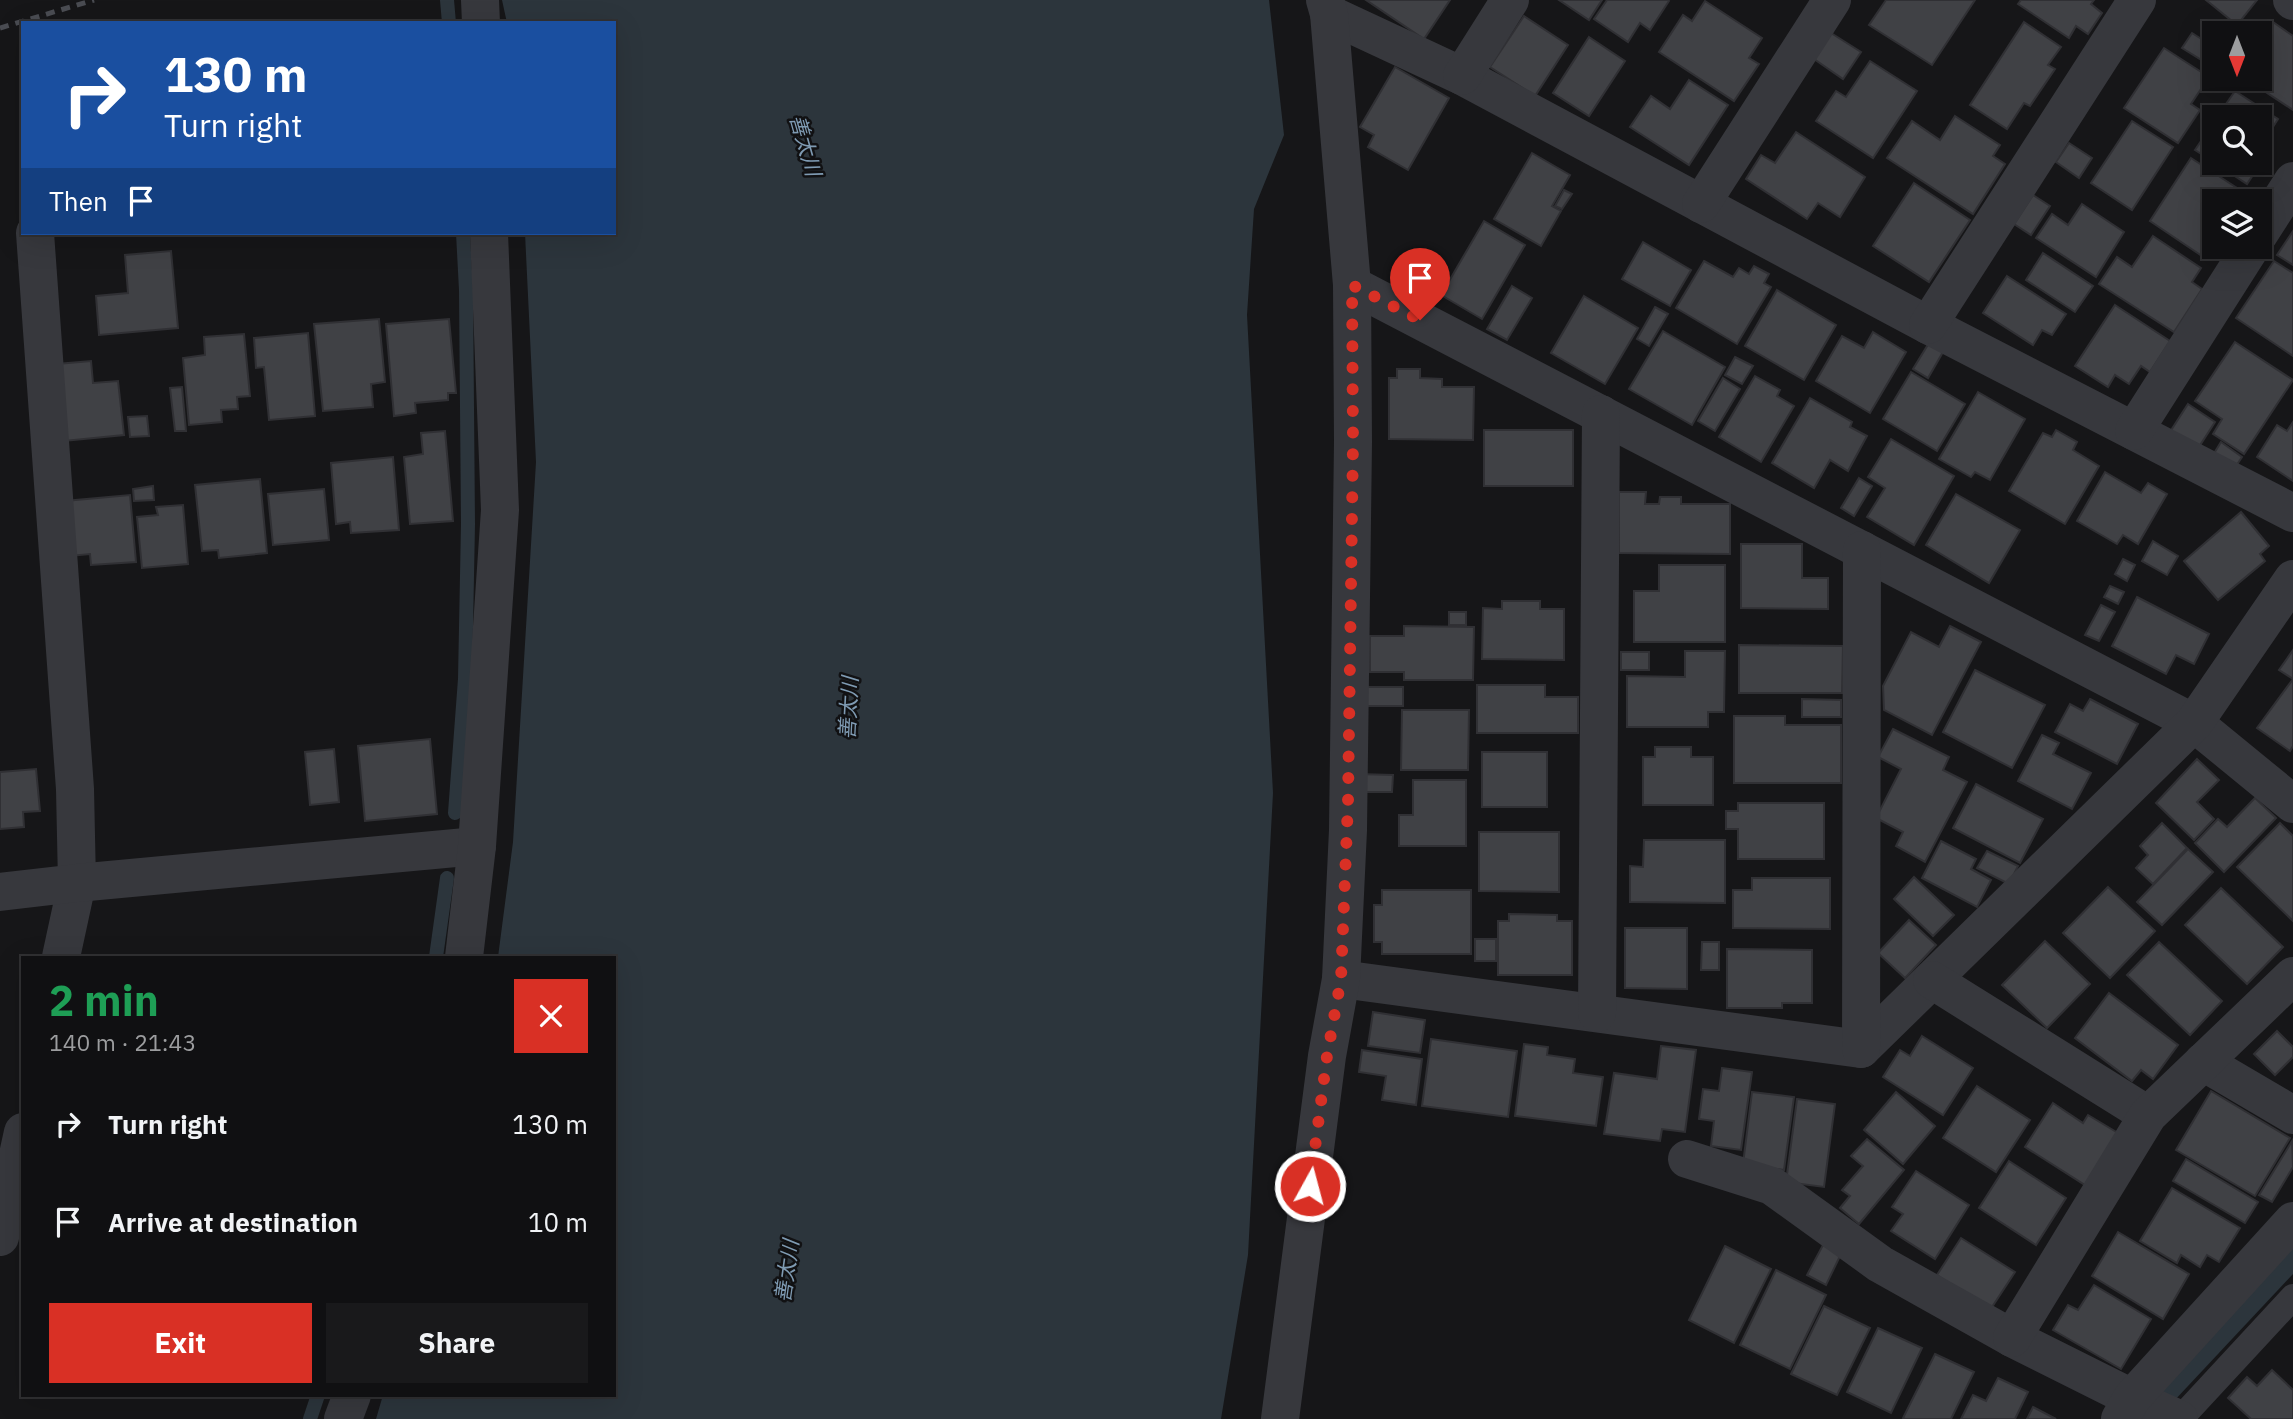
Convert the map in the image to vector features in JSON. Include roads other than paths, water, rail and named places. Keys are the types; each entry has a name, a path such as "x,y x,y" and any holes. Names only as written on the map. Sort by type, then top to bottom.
{"street":[{"path":"480,0 481,21"},
{"path":"1462,76 1510,0"},
{"path":"1701,204 1832,0"},
{"path":"1928,326 2137,0"},
{"path":"1327,7 1462,76 1928,326 2293,513"},
{"path":"1280,1419 1327,1056 1341,979 1348,802 1353,442 1352,285 1327,7"},
{"path":"2272,214 2293,181"},
{"path":"35,235 75,789 77,883 61,956"},
{"path":"464,956 477,846 500,510 489,235"},
{"path":"2134,431 2243,259"},
{"path":"1352,285 2194,723 2293,804"},
{"path":"1597,1013 1601,414"},
{"path":"1861,1049 1862,551"},
{"path":"1861,1049 2194,723 2293,579"},
{"path":"0,892 477,846"},
{"path":"2012,1338 2148,1115 2293,976"},
{"path":"1341,979 1861,1049"},
{"path":"1932,980 2148,1115"},
{"path":"2203,1062 2293,1115"},
{"path":"0,1237 21,1141"},
{"path":"1687,1159 1772,1186 1880,1264 2012,1338 2153,1412 2293,1221"},
{"path":"344,1419 351,1397"}],"lane":[{"path":"2153,1412 2293,1297"}],"water":[{"name":"善太川","path":"502,0 1269,0 1284,135 1254,209 1247,315 1273,793 1248,1255 1221,1419 376,1419 382,1397 616,1397 616,956 498,956 513,842 536,462 525,235 616,235 616,21 507,21"},
{"path":"2293,1241 2293,1274 2173,1402 2159,1389"}],"waterway":[{"path":"447,0 449,21"},
{"path":"455,813 465,679 468,524 463,235"},
{"path":"436,956 447,878"},
{"path":"310,1419 317,1397"}],"railway":[{"path":"24,21 94,0"},
{"path":"0,28 21,22"}]}
